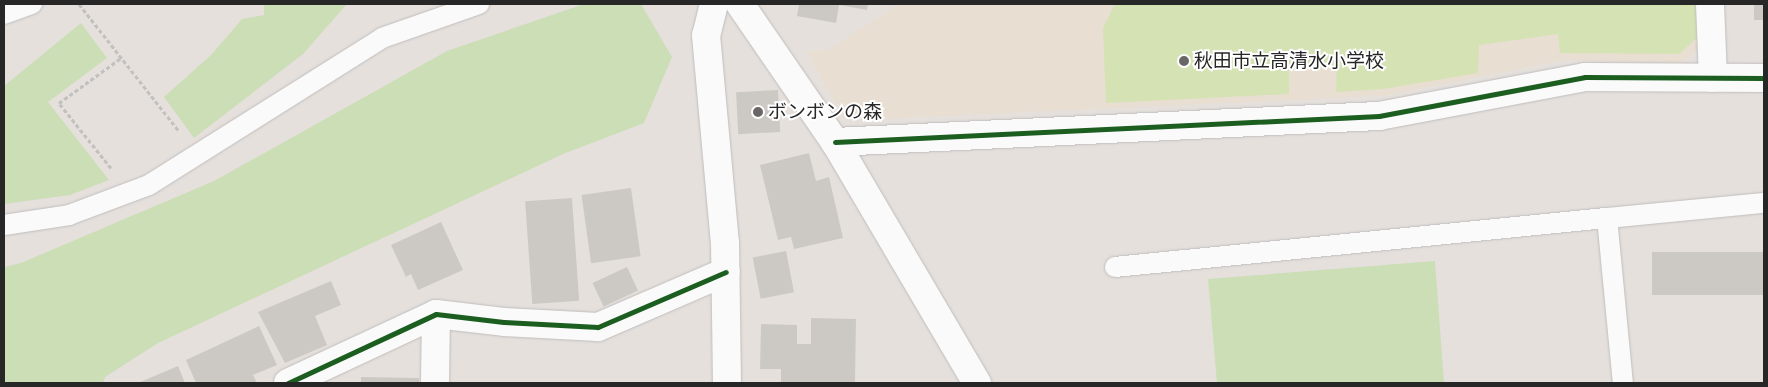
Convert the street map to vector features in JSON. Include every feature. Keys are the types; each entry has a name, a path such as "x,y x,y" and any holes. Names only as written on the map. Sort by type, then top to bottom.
{"street":[{"path":"714,4 706,35 726,272 727,383"},
{"path":"740,4 835,142 977,383"},
{"path":"1710,4 1714,78"},
{"path":"835,142 1379,116 1585,77 1764,78"},
{"path":"288,383 436,314 504,322 598,327 726,272"},
{"path":"435,383 436,314"}],"lane":[{"path":"4,14 32,4"},
{"path":"4,225 68,216 149,185 382,38 479,4"},
{"path":"1115,267 1764,203"},
{"path":"1607,218 1623,383"}],"path":[{"path":"79,4 198,155"},
{"path":"91,143 60,103 121,58"}],"shaded area":[{"name":"秋田市立高清水小学校","path":"899,4 1700,4 1702,43 1683,63 1564,60 1382,96 853,120 840,111 806,51 827,51"}],"green space":[{"path":"264,4 347,4 303,54 194,138 164,97 212,54 242,19 264,15"},
{"path":"584,4 641,4 672,57 644,123 563,154 158,343 105,377 103,383 4,383 4,267 21,263 214,181 447,51"},
{"path":"1115,4 1697,4 1699,36 1679,54 1560,53 1558,34 1479,45 1478,73 1383,89 1336,92 1337,67 1289,69 1289,94 1106,103 1103,28"},
{"path":"81,23 107,58 48,102 109,180 70,195 4,204 4,86"},
{"path":"1435,261 1444,383 1217,383 1208,279"}],"building":[{"path":"799,4 868,4 867,10 839,5 836,23 797,16"},
{"path":"1754,4 1764,4 1764,20 1754,20"},
{"name":"ボンボンの森","path":"778,90 780,132 738,134 736,92"},
{"path":"809,153 816,181 829,177 843,238 794,249 791,237 778,240 760,165"},
{"path":"631,188 641,256 591,263 581,195"},
{"path":"572,198 579,301 532,304 525,201"},
{"path":"441,222 463,270 418,290 411,274 406,277 391,245"},
{"path":"786,251 794,292 761,299 753,257"},
{"path":"1652,252 1764,252 1764,295 1652,295"},
{"path":"627,267 638,291 604,307 593,283"},
{"path":"331,281 341,305 315,316 327,345 285,363 258,312"},
{"path":"811,318 856,319 855,383 781,383 781,369 760,369 761,324 797,325 797,344 811,344"},
{"path":"259,326 277,365 253,375 257,383 196,383 186,360"},
{"path":"178,366 185,383 138,383"},
{"path":"361,377 419,378 419,383 361,383"}],"cycle path":[{"path":"835,142 1379,116 1585,77 1764,78"},
{"path":"288,383 436,314 504,322 598,327 726,272"}],"place":[{"name":"秋田市立高清水小学校","path":"1184,61"},
{"name":"ボンボンの森","path":"758,112"}]}
